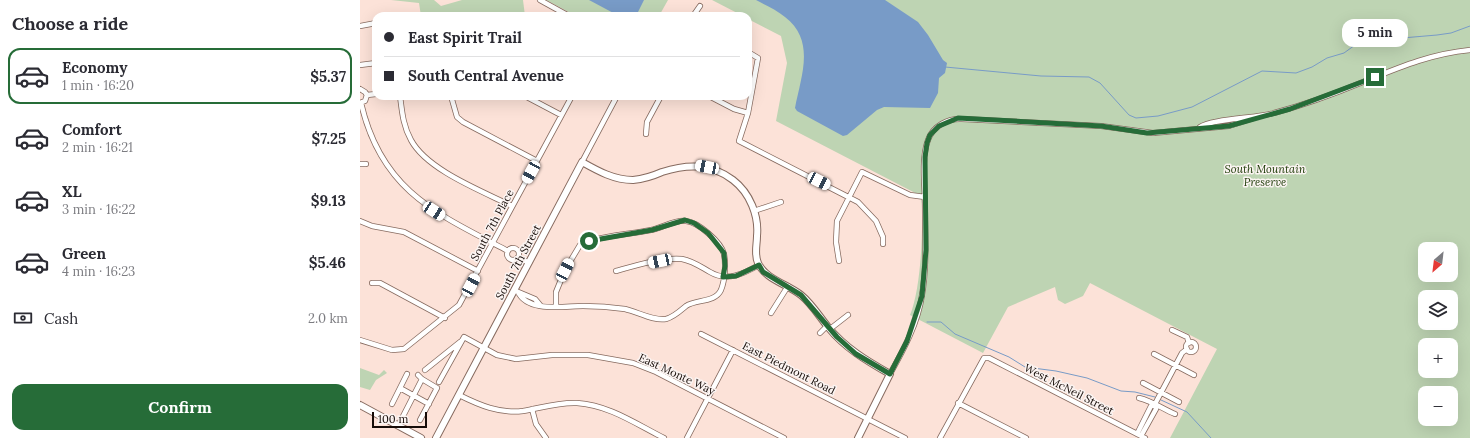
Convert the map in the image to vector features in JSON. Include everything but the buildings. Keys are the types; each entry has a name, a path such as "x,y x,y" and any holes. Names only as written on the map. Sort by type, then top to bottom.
{"street":[{"path":"540,0 562,12"},
{"path":"696,12 700,6"},
{"path":"360,26 372,24"},
{"path":"858,438 907,341 922,296 926,250 925,157 928,139 939,126 954,119 1101,126 1147,133 1200,128 1203,125 1229,120 1254,118 1290,109 1426,57 1443,53 1470,50"},
{"path":"752,54 758,58 752,91"},
{"path":"360,65 372,64"},
{"path":"360,90 365,92 367,95 372,94"},
{"path":"367,95 365,101 360,103 364,117 376,147 402,185 426,206 441,216 508,251"},
{"path":"401,100 406,128 411,141 420,153 435,166 512,206"},
{"path":"452,100 457,117 463,122 537,161"},
{"path":"533,100 561,115"},
{"name":"South 7th Place","path":"360,340 392,350 399,350 408,346 445,318 463,299 570,100"},
{"name":"South 7th Street","path":"436,438 516,291 529,263 615,100"},
{"path":"646,134 647,122 659,100"},
{"path":"717,100 734,109 748,113"},
{"path":"750,100 739,141 848,196 867,209 876,221 883,237 883,244"},
{"path":"582,162 607,175 626,179 642,178 682,166 707,167 725,174 735,181 750,199 758,230 755,253 763,272 788,286 810,304 829,328 856,354 890,374"},
{"path":"839,261 836,229 840,214 848,196 862,172 910,195 925,197"},
{"path":"754,211 781,202"},
{"path":"516,291 520,296 545,307 556,307 583,306 624,309 665,319 673,316 687,305 716,296 721,290 725,266 724,253 719,245 694,223 685,220 652,230 601,238 580,245 574,254 558,285 556,292 556,307"},
{"path":"360,221 372,226 404,232 478,271"},
{"path":"508,251 512,248 516,249 519,253 518,257"},
{"path":"508,251 507,256 510,259 514,260 518,257"},
{"path":"518,257 529,263"},
{"path":"616,271 676,259 694,262 711,273 723,277 736,276 759,265"},
{"path":"372,283 380,283 445,318"},
{"path":"771,313 788,286"},
{"path":"820,333 848,315"},
{"path":"1172,330 1186,337 1189,342 1195,344 1196,349 1191,352 1187,349"},
{"name":"East Piedmont Road","path":"701,334 905,438"},
{"path":"425,370 463,339"},
{"path":"440,382 463,339"},
{"name":"East Monte Way","path":"463,339 505,358 522,360 560,354 588,354 618,359 656,372 784,438"},
{"path":"1141,436 1155,405 1182,353 1187,349 1189,342"},
{"path":"687,438 733,350"},
{"path":"1154,354 1194,375"},
{"name":"West McNeil Street","path":"958,403 984,358 989,358 1141,436"},
{"path":"392,404 407,374"},
{"path":"418,375 437,388 420,420"},
{"path":"398,426 422,379"},
{"path":"1143,383 1179,402"},
{"path":"400,388 429,404"},
{"path":"459,395 491,409 512,411 568,403 595,406 609,410 664,438"},
{"path":"1139,398 1148,400 1155,405 1176,414"},
{"path":"940,438 958,403 1026,438"},
{"path":"360,405 421,438"},
{"path":"532,409 536,424 546,438"}],"green space":[{"path":"391,0 434,0 441,6 462,0 523,0 524,12 420,12 419,3"},
{"path":"546,0 668,0 661,12 568,12"},
{"name":"South Mountain Preserve","path":"712,0 1470,0 1470,438 1170,438 1217,349 1090,283 1083,296 1065,304 1058,300 1055,287 1008,307 983,353 910,315 917,290 921,257 921,196 776,121 787,63 781,36 752,21 752,12 735,12"},
{"path":"360,368 379,375 384,370 387,373 376,380 370,390 360,387"}],"water":[{"path":"589,0 644,0 638,12 612,12"},
{"path":"756,0 885,0 918,22 928,35 943,60 947,63 945,73 939,78 938,93 930,108 884,107 877,110 847,135 843,136 797,111 795,108 804,60 800,37 795,26 785,17"}],"waterway":[{"path":"945,67 1041,76 1089,77 1100,83 1129,115 1136,118 1158,116 1192,107 1262,71 1296,73 1312,67 1327,58 1344,53 1355,45 1367,41 1451,33 1470,26"},
{"path":"927,322 941,322 955,334 1009,357 1025,367 1056,371 1087,378 1121,391 1135,392 1155,397"},
{"path":"1161,400 1187,412 1211,438"}],"route":[{"path":"589,241 652,230 685,220 694,223 708,233 724,253 725,266 723,277 736,276 759,265 763,272 801,295 821,316 827,326 837,337 856,354 890,374 907,341 916,318 922,296 926,250 925,157 928,139 939,126 949,120 958,118 1014,123 1101,126 1147,133 1229,126 1290,109 1375,77"}]}
